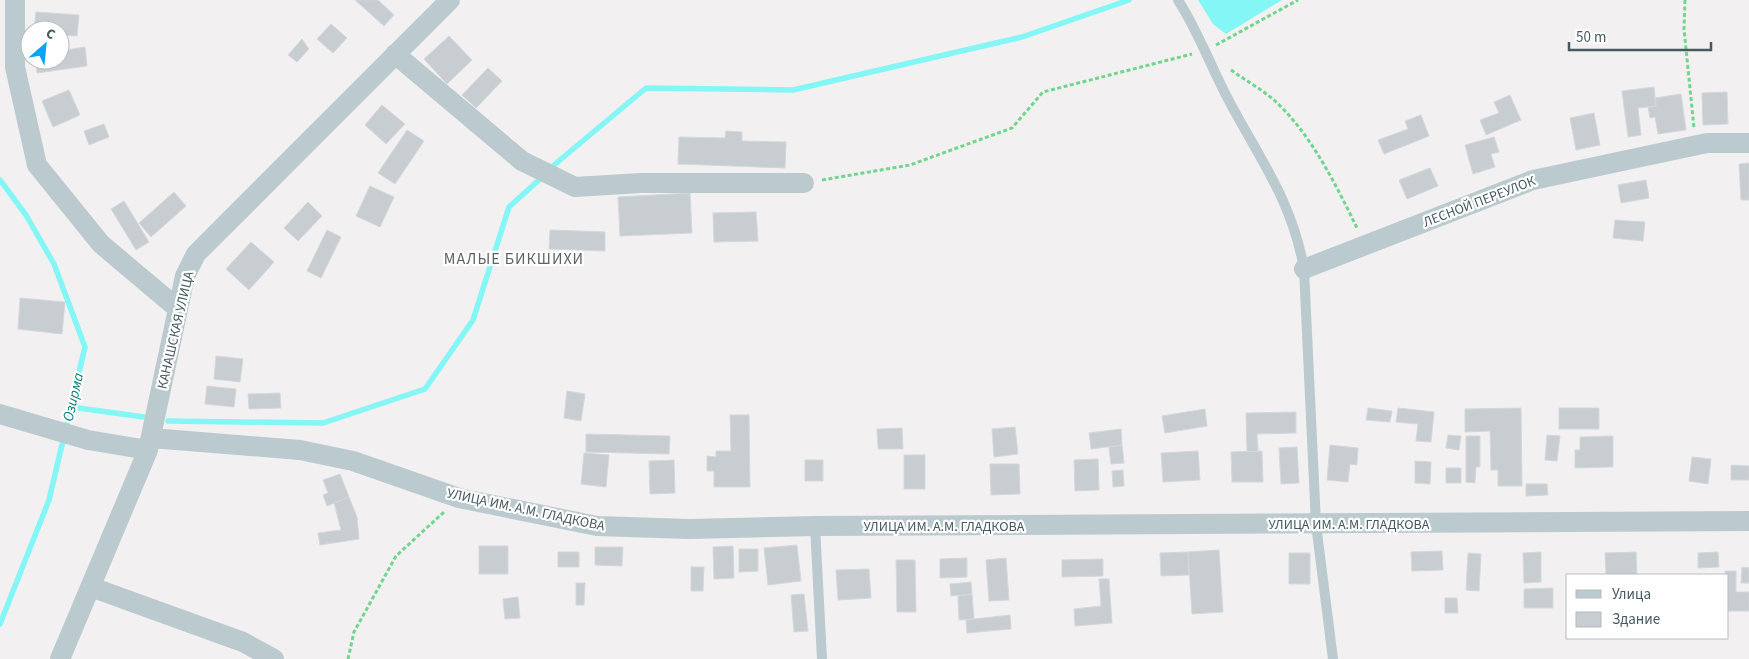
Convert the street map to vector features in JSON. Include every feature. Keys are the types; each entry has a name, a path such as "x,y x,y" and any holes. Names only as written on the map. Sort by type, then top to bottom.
{"street":[{"path":"15,0 15,67 37,165 101,244 177,308"},
{"name":"КАНАШСКАЯ УЛИЦА","path":"60,659 149,444 177,308 185,276 196,254 450,0"},
{"path":"395,54 522,161 575,187 641,183 804,183"},
{"name":"ЛЕСНОЙ ПЕРЕУЛОК","path":"1304,269 1533,180 1695,146 1749,143"},
{"name":"УЛИЦА ИМ. А.М. ГЛАДКОВА","path":"0,414 88,440 300,450 353,461 459,498 597,526 689,530 815,526 1749,521"},
{"path":"91,587 234,639 274,659"}],"lane":[{"path":"1178,0 1247,134 1278,187 1298,237 1304,269 1316,524 1333,659"},
{"path":"815,526 822,659"}],"path":[{"path":"804,183 910,165 1012,128 1043,92 1204,50 1231,38 1298,0"},
{"path":"1685,0 1684,29 1695,146"},
{"path":"1204,50 1273,100 1298,125 1336,186 1365,245"},
{"path":"348,659 354,632 396,556 459,498"}],"water":[{"path":"1198,0 1282,0 1226,34 1213,24"}],"building":[{"path":"355,0 378,0 394,15 384,26"},
{"path":"36,12 79,15 77,36 70,36 70,20 35,20"},
{"path":"331,24 347,38 333,53 317,39"},
{"path":"449,36 472,60 447,84 424,59"},
{"path":"302,39 309,49 297,62 288,55"},
{"path":"85,47 87,66 70,68 70,49"},
{"path":"488,68 502,81 476,108 462,95"},
{"path":"37,70 58,70 37,73"},
{"path":"1654,87 1656,106 1638,108 1641,135 1628,137 1622,91"},
{"path":"69,90 80,115 53,127 42,101"},
{"path":"1727,92 1728,124 1703,125 1702,93"},
{"path":"1681,94 1686,130 1658,134 1655,117 1650,118 1648,107 1656,106 1655,98"},
{"path":"1510,95 1521,120 1486,135 1480,120 1499,113 1494,102"},
{"path":"382,105 405,124 386,144 365,125"},
{"path":"1594,113 1600,145 1576,150 1570,118"},
{"path":"1421,115 1429,136 1384,154 1378,140 1408,129 1405,121"},
{"path":"104,124 109,137 89,145 84,131"},
{"path":"407,130 424,141 395,184 378,173"},
{"path":"726,131 742,132 742,141 786,142 785,168 678,164 679,137 725,138"},
{"path":"1494,137 1499,152 1491,154 1495,167 1473,174 1465,145"},
{"path":"1749,163 1749,200 1741,200 1739,164"},
{"path":"1430,168 1438,186 1407,199 1399,180"},
{"path":"1646,180 1649,198 1621,203 1618,185"},
{"path":"370,186 394,197 380,227 356,216"},
{"path":"174,192 186,206 151,237 139,223"},
{"path":"690,193 692,233 620,236 618,197"},
{"path":"124,201 149,242 136,250 111,209"},
{"path":"308,202 322,216 298,241 284,228"},
{"path":"756,212 758,241 714,242 713,213"},
{"path":"1615,220 1645,222 1643,241 1613,238"},
{"path":"327,230 341,237 321,278 307,271"},
{"path":"550,230 605,232 605,251 549,249"},
{"path":"251,242 274,262 249,290 226,269"},
{"path":"20,298 65,302 62,334 18,329"},
{"path":"216,356 243,359 240,382 214,379"},
{"path":"207,386 236,389 234,407 205,404"},
{"path":"567,391 585,394 581,421 564,418"},
{"path":"280,393 281,408 249,409 248,394"},
{"path":"1368,408 1392,411 1390,422 1366,420"},
{"path":"1398,408 1434,412 1431,442 1416,441 1418,424 1396,422"},
{"path":"1521,408 1522,486 1498,486 1498,470 1491,470 1490,431 1465,432 1465,409"},
{"path":"1559,408 1599,408 1599,429 1559,429"},
{"path":"1205,409 1207,426 1165,433 1162,416"},
{"path":"1296,412 1296,433 1257,434 1258,451 1247,452 1246,413"},
{"path":"730,415 749,415 750,487 714,487 714,471 707,471 707,456 716,457 716,451 731,451"},
{"path":"1015,427 1018,454 994,457 992,429"},
{"path":"902,428 903,449 878,449 877,429"},
{"path":"1121,429 1122,445 1091,449 1089,433"},
{"path":"586,434 670,436 669,454 586,452"},
{"path":"1448,435 1461,436 1459,450 1446,448"},
{"path":"1547,435 1560,436 1557,461 1545,460"},
{"path":"1466,436 1480,436 1480,467 1476,467 1475,483 1466,482"},
{"path":"1613,436 1613,467 1575,468 1575,450 1580,450 1580,437"},
{"path":"1122,445 1124,463 1111,464 1109,447"},
{"path":"1330,445 1358,448 1357,465 1350,464 1348,482 1327,480"},
{"path":"1297,447 1299,483 1281,484 1279,448"},
{"path":"1198,451 1200,480 1163,482 1161,453"},
{"path":"1262,451 1263,482 1232,482 1231,452"},
{"path":"584,453 609,455 606,487 581,484"},
{"path":"904,455 925,455 925,489 904,489"},
{"path":"1692,457 1711,459 1708,484 1689,481"},
{"path":"1098,459 1099,490 1075,491 1074,460"},
{"path":"674,460 675,493 650,494 649,461"},
{"path":"805,460 823,460 823,481 805,481"},
{"path":"1415,461 1431,462 1430,484 1415,483"},
{"path":"990,464 1019,464 1020,494 991,495"},
{"path":"1731,465 1749,466 1749,480 1731,480"},
{"path":"1446,468 1461,468 1461,483 1446,483"},
{"path":"1123,470 1124,486 1113,487 1112,471"},
{"path":"340,474 349,497 327,506 323,495 328,493 323,480"},
{"path":"1526,484 1547,484 1548,495 1526,496"},
{"path":"349,497 357,517 359,539 320,545 318,533 341,530 334,503"},
{"path":"797,545 801,581 768,585 764,548"},
{"path":"479,546 508,546 508,574 479,574"},
{"path":"733,546 734,578 714,579 713,547"},
{"path":"595,547 623,547 622,566 595,565"},
{"path":"739,549 758,549 758,571 739,572"},
{"path":"1219,550 1223,612 1192,614 1188,552"},
{"path":"1442,551 1443,570 1412,571 1411,552"},
{"path":"558,552 579,552 579,567 558,567"},
{"path":"1188,552 1189,575 1161,576 1160,553"},
{"path":"1541,552 1541,582 1524,583 1523,553"},
{"path":"1636,552 1637,574 1606,574 1605,553"},
{"path":"1718,552 1719,567 1698,568 1698,553"},
{"path":"1289,553 1310,553 1310,584 1289,584"},
{"path":"1468,553 1481,554 1479,591 1466,590"},
{"path":"967,558 967,577 940,578 940,559"},
{"path":"1006,558 1009,600 989,601 986,560"},
{"path":"1103,559 1103,576 1062,577 1062,560"},
{"path":"896,560 915,560 916,612 897,612"},
{"path":"691,567 704,567 703,591 691,591"},
{"path":"1742,567 1749,568 1749,583 1741,583"},
{"path":"869,569 871,598 838,600 836,570"},
{"path":"1725,571 1736,571 1736,592 1749,592 1749,611 1729,611 1729,574 1725,574"},
{"path":"1099,579 1109,579 1112,623 1075,626 1074,609 1101,606"},
{"path":"971,582 972,594 951,596 950,584"},
{"path":"576,583 585,583 584,605 576,605"},
{"path":"1553,588 1553,608 1524,608 1524,589"},
{"path":"804,594 808,631 794,632 791,595"},
{"path":"972,594 974,619 959,620 958,596"},
{"path":"518,597 520,618 505,619 503,599"},
{"path":"1445,598 1457,598 1458,613 1445,613"},
{"path":"1010,615 1011,629 967,633 966,620"}],"waterway":[{"path":"554,165 646,88 793,90 1022,37 1129,0"},
{"path":"168,421 323,423 425,389 473,320 509,207 540,179"},
{"name":"Озирма","path":"0,180 26,215 54,264 85,347 49,500 0,624"},
{"path":"71,407 144,417"}],"district":[{"name":"МАЛЫЕ БИКШИХИ","path":"514,258"}]}
